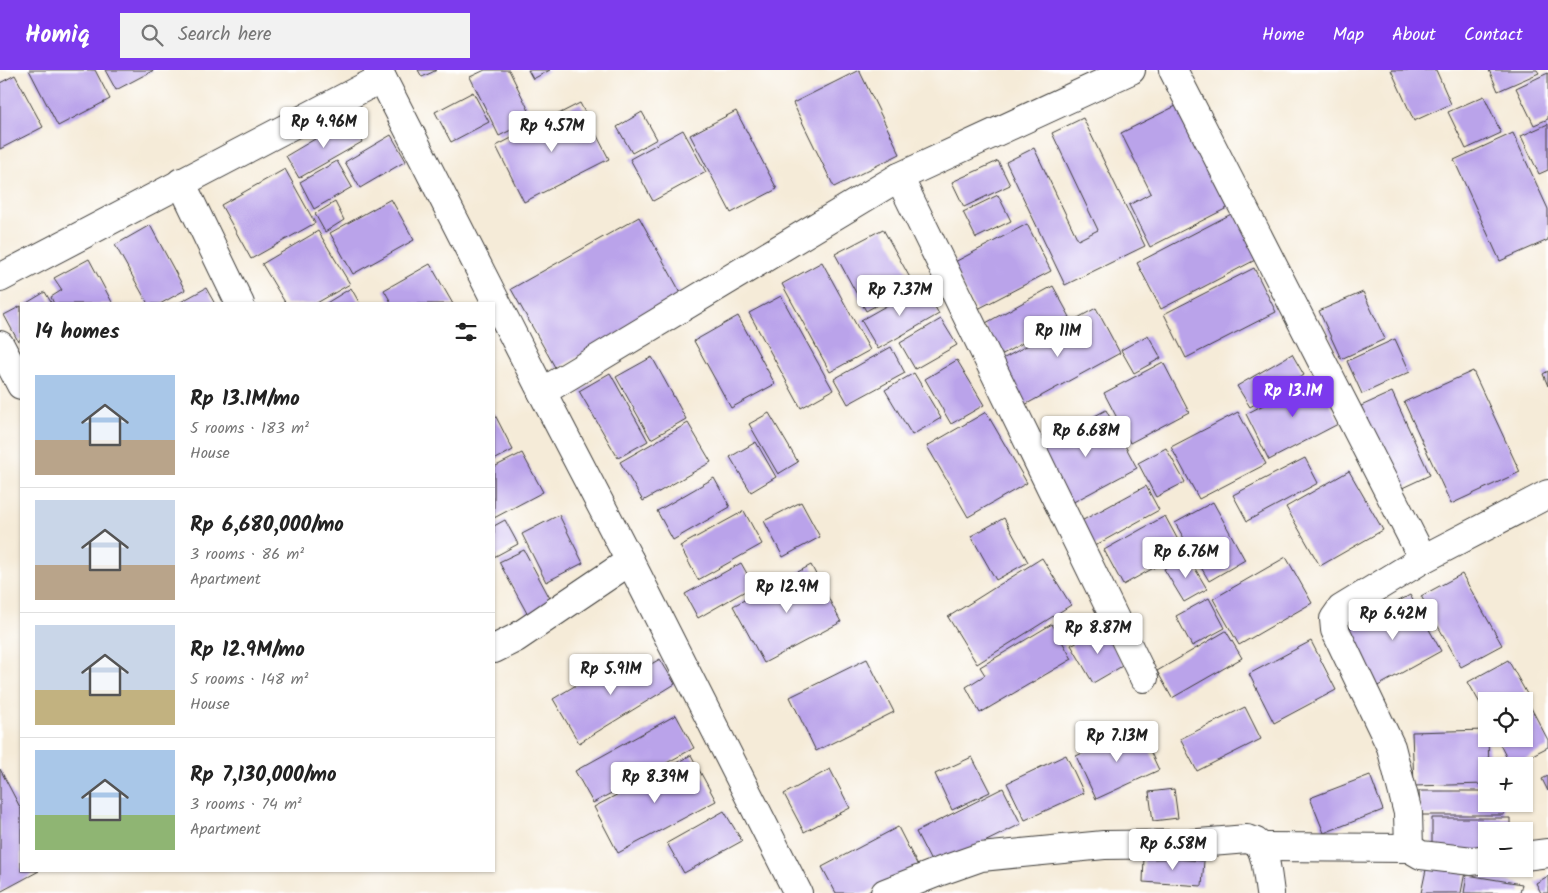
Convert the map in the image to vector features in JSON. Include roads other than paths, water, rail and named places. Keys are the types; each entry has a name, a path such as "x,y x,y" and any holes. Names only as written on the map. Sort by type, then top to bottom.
{"street":[{"path":"542,392 899,178 1131,70"},
{"path":"1173,70 1423,559"},
{"path":"0,278 380,74 798,893"},
{"path":"899,178 1144,678"},
{"path":"181,182 239,302"},
{"path":"0,345 20,383"},
{"path":"1409,848 1408,813 1391,747 1335,630 1334,618 1341,609 1423,559 1548,494"},
{"path":"495,648 516,638 630,561"},
{"path":"885,893 981,857 1104,845 1187,844 1248,839 1256,842 1261,847 1270,893"},
{"path":"1261,847 1409,848 1421,855 1478,860"},
{"path":"1533,855 1548,853"}]}
